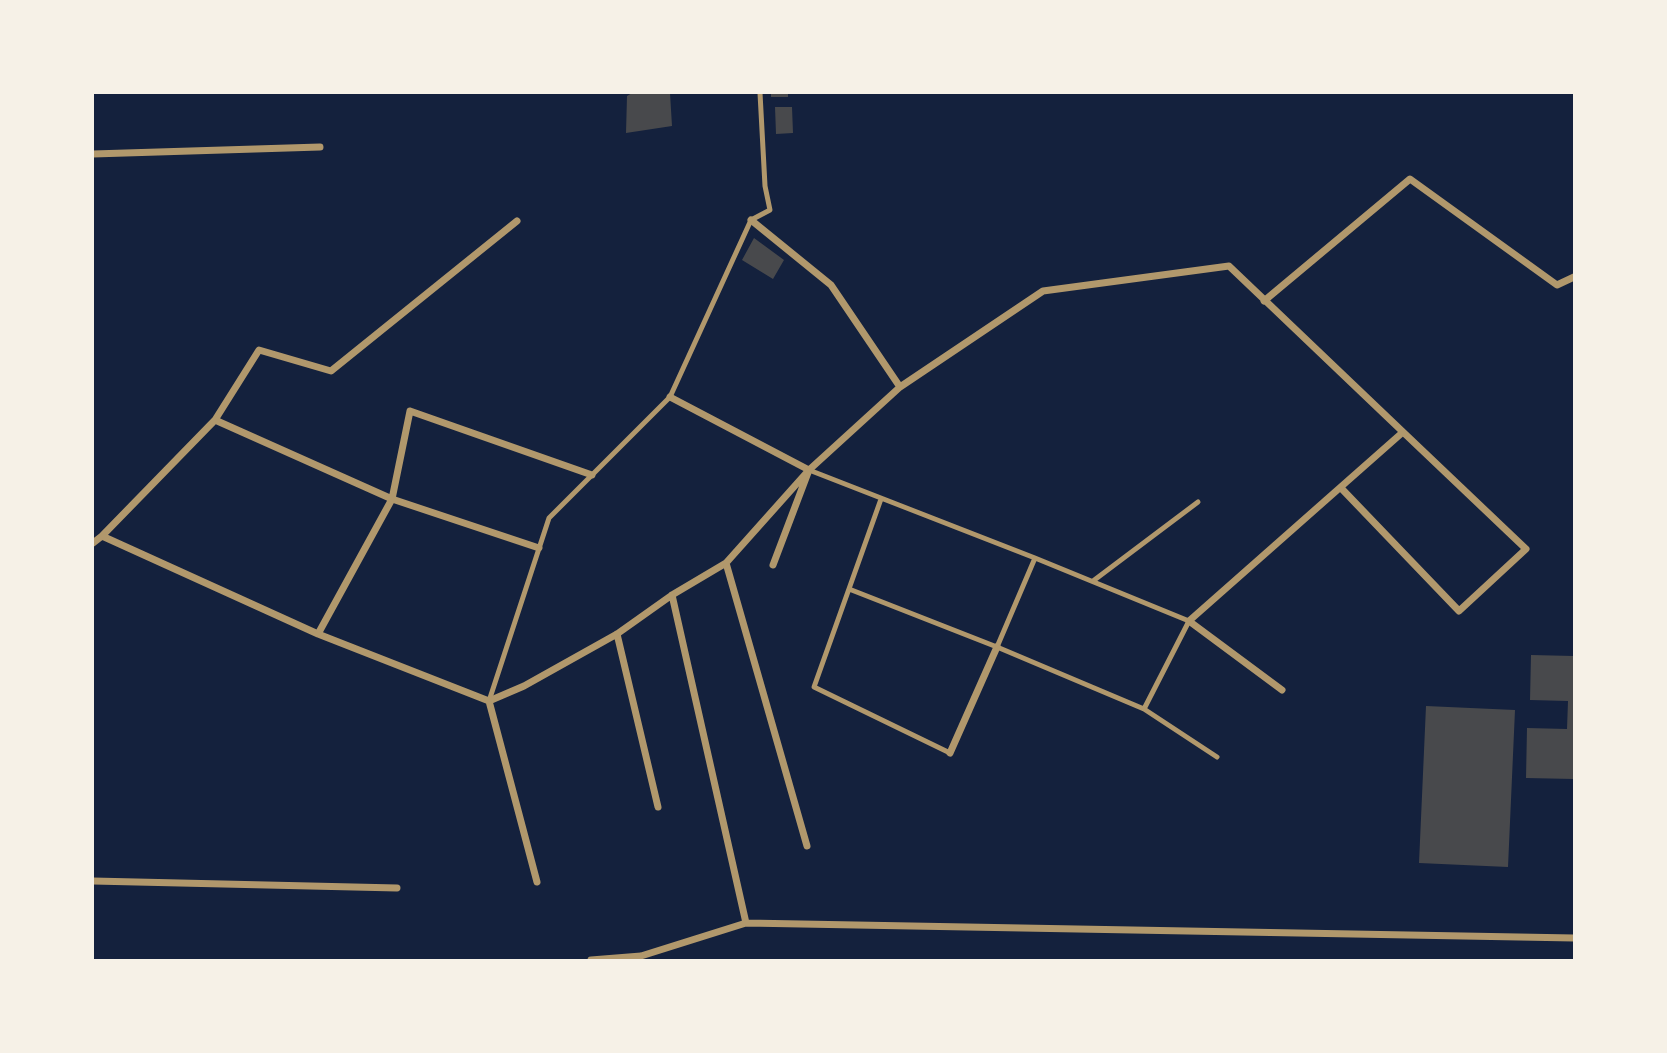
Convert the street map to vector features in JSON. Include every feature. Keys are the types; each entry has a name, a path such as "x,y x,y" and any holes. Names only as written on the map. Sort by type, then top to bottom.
{"street":[{"path":"93,154 320,147"},
{"path":"1264,301 1410,179 1557,285 1574,277"},
{"path":"751,220 831,285 900,387"},
{"path":"93,543 215,420 259,350 331,371 517,221"},
{"path":"102,536 318,634 489,701 524,686 617,634 672,595 726,563 808,470 900,387 1043,291 1229,266 1526,550 1459,611 1340,488"},
{"path":"670,397 808,470"},
{"path":"318,634 392,499 410,411 592,475"},
{"path":"215,420 392,499 539,548"},
{"path":"1282,690 1189,621 1402,432"},
{"path":"773,565 808,470"},
{"path":"726,563 807,846"},
{"path":"672,595 746,923"},
{"path":"617,634 658,807"},
{"path":"950,752 997,647"},
{"path":"489,701 537,882"},
{"path":"93,881 397,888"},
{"path":"591,960 642,956 746,923 1574,937"}],"lane":[{"path":"489,701 549,518 670,397 751,220 770,210 765,186 760,93"},
{"path":"808,470 1189,621 1144,709"},
{"path":"881,499 814,687 950,752"},
{"path":"1093,581 1198,502"},
{"path":"997,647 1035,558"},
{"path":"849,589 1144,709 1217,757"}],"building":[{"path":"632,93 670,93 672,126 626,133 627,96"},
{"path":"771,93 788,93 788,97 771,97"},
{"path":"775,107 792,107 793,133 776,134"},
{"path":"754,238 784,260 773,279 742,260"},
{"path":"1531,655 1574,656 1574,779 1526,778 1527,728 1567,729 1568,701 1530,700"},
{"path":"1426,706 1515,710 1508,867 1419,863"}]}
